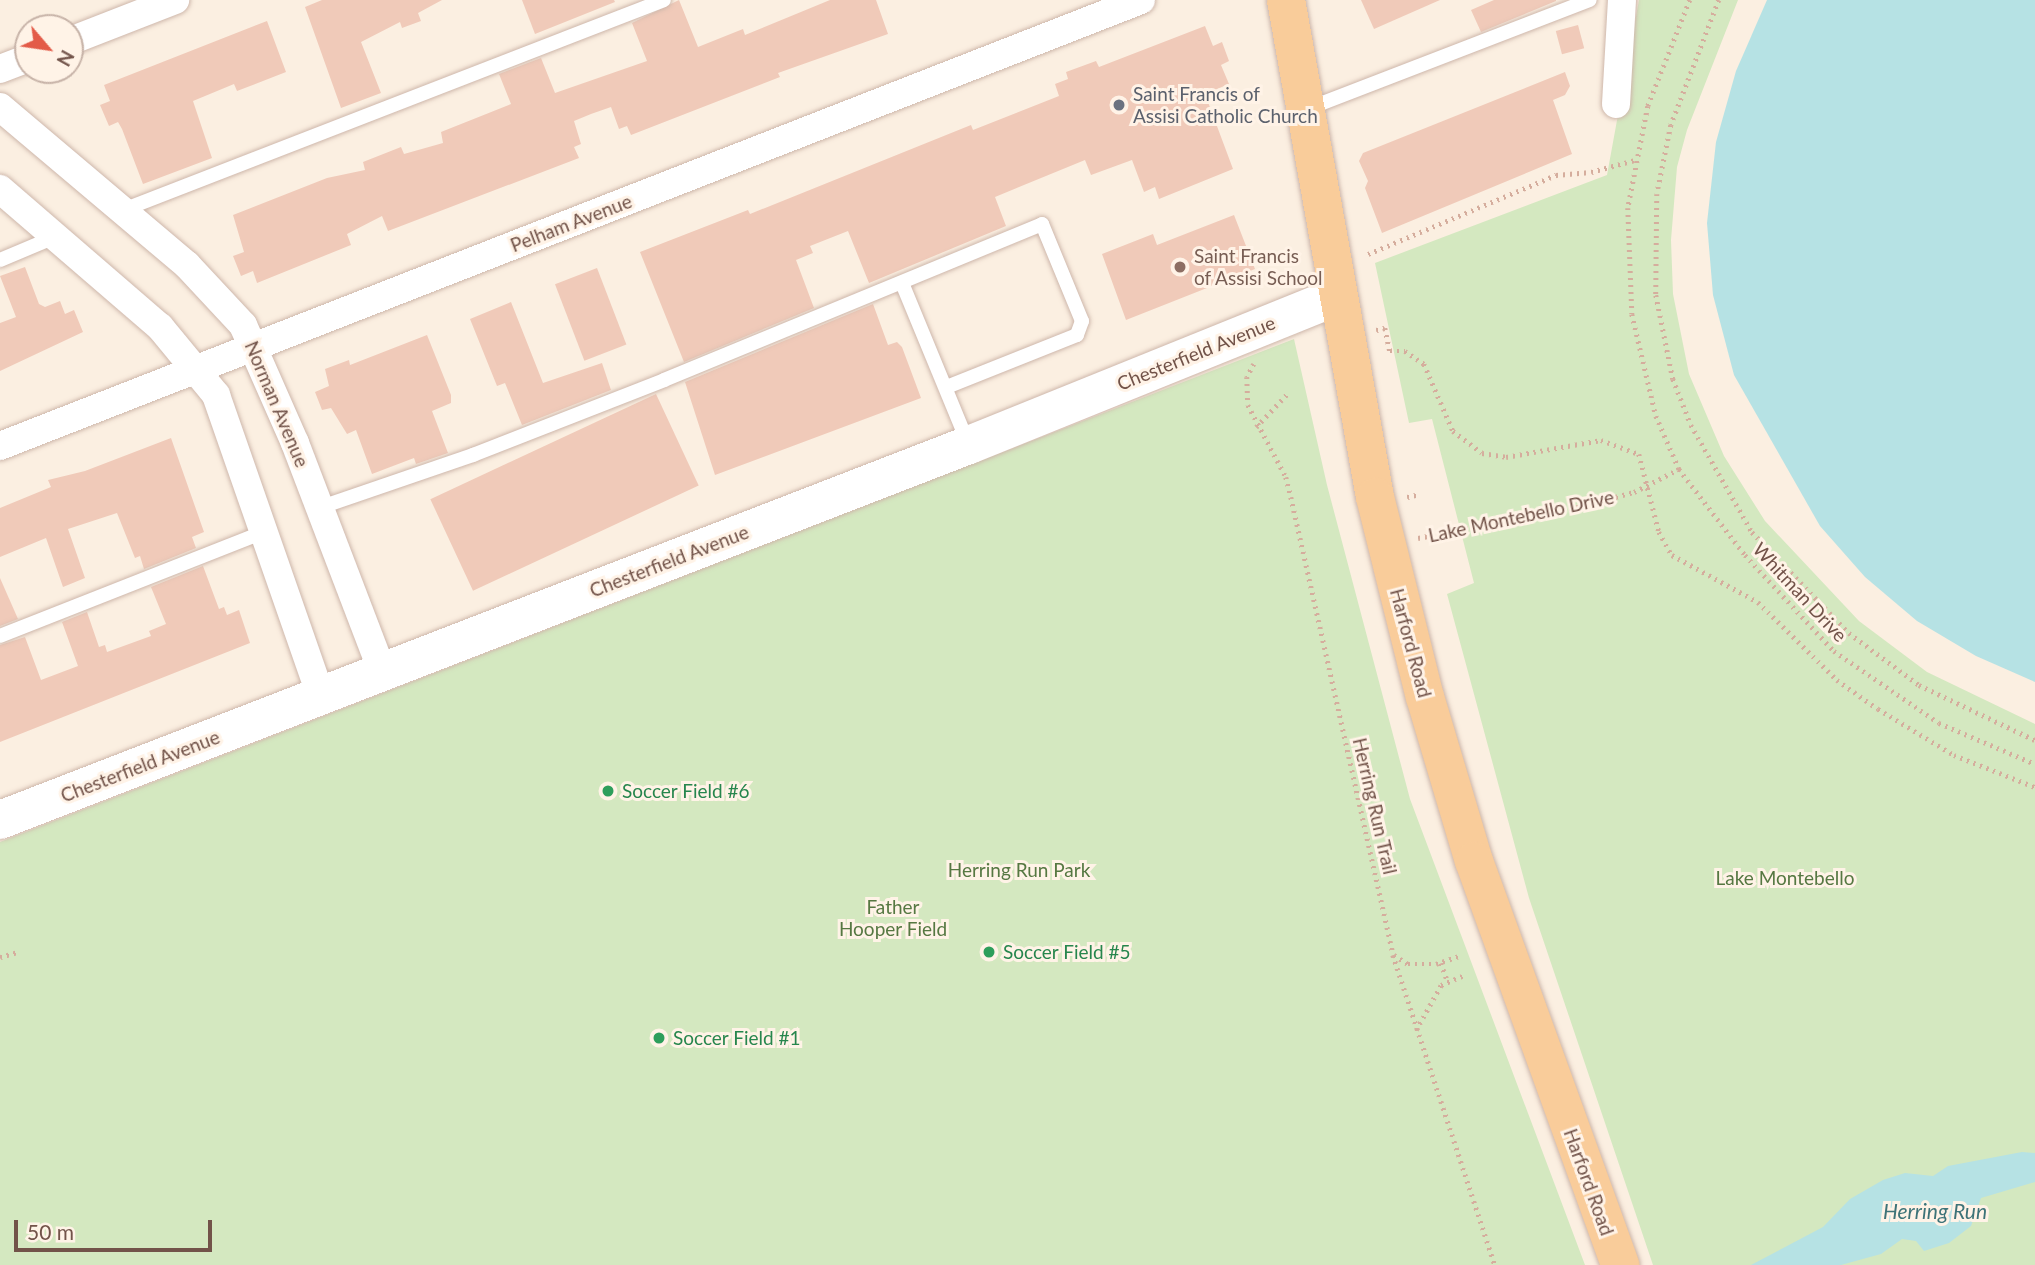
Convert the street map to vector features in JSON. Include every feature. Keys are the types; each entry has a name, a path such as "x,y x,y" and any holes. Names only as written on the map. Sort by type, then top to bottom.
{"main road":[{"name":"Harford Road","path":"1286,0 1336,297 1386,543 1474,861 1616,1255"}],"street":[{"path":"84,36 175,0"},
{"name":"Pelham Avenue","path":"0,446 1111,6 1141,0"},
{"path":"1616,104 1622,0"},
{"name":"Norman Avenue","path":"0,107 123,210 230,308 256,346 382,671"},
{"path":"0,189 160,327 197,369 228,424 321,696"},
{"name":"Chesterfield Avenue","path":"0,820 969,445 1336,297"}],"lane":[{"path":"123,210 664,0"},
{"path":"1304,110 1590,0"},
{"path":"321,508 472,455 1042,224 1082,321 1077,335 946,387"},
{"path":"0,260 57,236"},
{"path":"902,282 969,445"},
{"path":"0,636 264,532"}],"path":[{"path":"1679,469 1656,416 1632,314 1628,208 1641,128 1690,0"},
{"path":"1719,0 1671,125 1657,194 1658,311 1673,379 1691,425 1752,531 1849,633 1919,685 2035,740"},
{"path":"1368,254 1556,175 1591,172 1634,160"},
{"path":"1385,328 1390,351 1405,351 1424,364 1453,431 1470,447 1506,457 1615,442 1642,456 1657,513 1659,532 1672,555 1758,602 1837,680 1954,755 2035,787"},
{"name":"Herring Run Trail","path":"1263,357 1247,377 1248,405 1256,426 1286,477 1393,955 1416,1030 1446,1106 1495,1265"},
{"path":"1256,426 1289,392"},
{"name":"Lake Montebello Drive","path":"1386,543 1521,520 1634,492 1679,469"},
{"name":"Whitman Drive","path":"1679,469 1745,555 1834,651 1939,723 2035,764"},
{"path":"0,957 17,952"},
{"path":"1393,955 1408,964 1441,962 1459,956"},
{"path":"1441,962 1448,982"},
{"path":"1416,1030 1441,985 1465,975"}],"green space":[{"name":"Lake Montebello","path":"1639,0 1738,0 1687,130 1677,167 1671,240 1673,294 1689,374 1724,456 1765,521 1859,621 1927,672 2035,724 2035,1265 1653,1265 1529,898 1447,594 1474,583 1432,419 1409,423 1375,263 1607,175"},
{"name":"Herring Run Park","path":"1294,339 1327,485 1410,799 1585,1265 0,1265 0,842"}],"water":[{"path":"1767,0 2035,0 2035,682 1976,656 1917,621 1865,577 1820,526 1734,375 1713,295 1707,223 1716,142 1736,71"},
{"name":"Herring Run","path":"2022,1152 2035,1153 2035,1182 1981,1198 1971,1226 1949,1243 1924,1251 1916,1241 1902,1239 1881,1254 1841,1265 1751,1265 1823,1227 1850,1199 1883,1180 1905,1173 1933,1176 1948,1166"}],"building":[{"path":"322,0 442,0 418,13 421,21 402,28 400,22 361,42 381,93 341,108 305,7"},
{"path":"522,0 614,0 615,2 535,34"},
{"path":"679,0 698,47 743,29 745,35 830,0 876,0 888,34 778,73 780,77 631,135 627,126 619,129 611,107 591,114 574,121 581,144 574,147 579,158 388,231 382,216 347,234 351,245 257,283 253,271 241,276 233,256 244,252 233,215 327,178 365,170 363,162 401,147 404,154 443,143 441,132 511,104 499,74 541,58 555,93 647,61 632,23"},
{"path":"1361,0 1440,0 1374,29"},
{"path":"1494,0 1556,1 1481,32 1471,10"},
{"path":"267,21 286,72 237,91 234,84 193,101 212,158 143,184 122,129 118,122 109,126 100,105 110,101 104,85"},
{"path":"1578,25 1584,48 1562,54 1556,31"},
{"path":"1205,26 1213,46 1222,42 1229,61 1221,65 1229,84 1205,94 1233,169 1159,199 1155,187 1144,192 1132,160 1091,175 1085,160 995,197 1006,226 869,283 848,231 810,246 813,253 796,260 814,308 684,362 640,252 748,210 750,214 971,125 973,130 1059,96 1055,84 1068,79 1066,72 1096,61 1099,67"},
{"path":"1565,72 1570,86 1565,95 1553,100 1572,154 1382,233 1365,188 1368,181 1359,161 1363,153"},
{"name":"Saint Francis of Assisi School","path":"1234,215 1255,269 1126,320 1102,254 1153,234 1157,245"},
{"path":"25,267 39,304 45,307 60,301 65,314 74,310 83,332 0,371 0,323 16,317 0,276"},
{"path":"597,268 626,345 584,361 555,284"},
{"path":"511,302 543,383 602,363 611,390 522,425 505,383 497,386 470,319"},
{"path":"873,304 888,345 897,342 902,347 921,398 715,475 685,382"},
{"path":"427,335 451,395 451,403 432,411 448,453 416,464 414,458 372,474 356,430 347,434 331,408 322,410 315,392 329,386 325,369 349,360 350,365"},
{"path":"656,394 699,486 473,591 430,499"},
{"path":"171,438 204,532 192,537 196,548 144,569 140,556 135,558 117,513 68,529 85,578 63,587 46,538 0,557 0,508 51,487 48,480 85,471"},
{"path":"203,566 219,609 224,607 227,615 239,610 250,643 0,742 0,645 25,637 41,680 78,666 62,622 87,612 99,647 105,645 107,652 151,636 149,631 166,624 151,587"},
{"path":"0,578 18,619 0,626"}],"place":[{"name":"Saint Francis of Assisi Catholic Church","path":"1119,105"},
{"name":"Saint Francis of Assisi School","path":"1180,267"},
{"name":"Soccer Field #6","path":"608,791"},
{"name":"Soccer Field #5","path":"989,952"},
{"name":"Soccer Field #1","path":"659,1038"}],"park label":[{"name":"Father Hooper Field","path":"893,918"}]}
